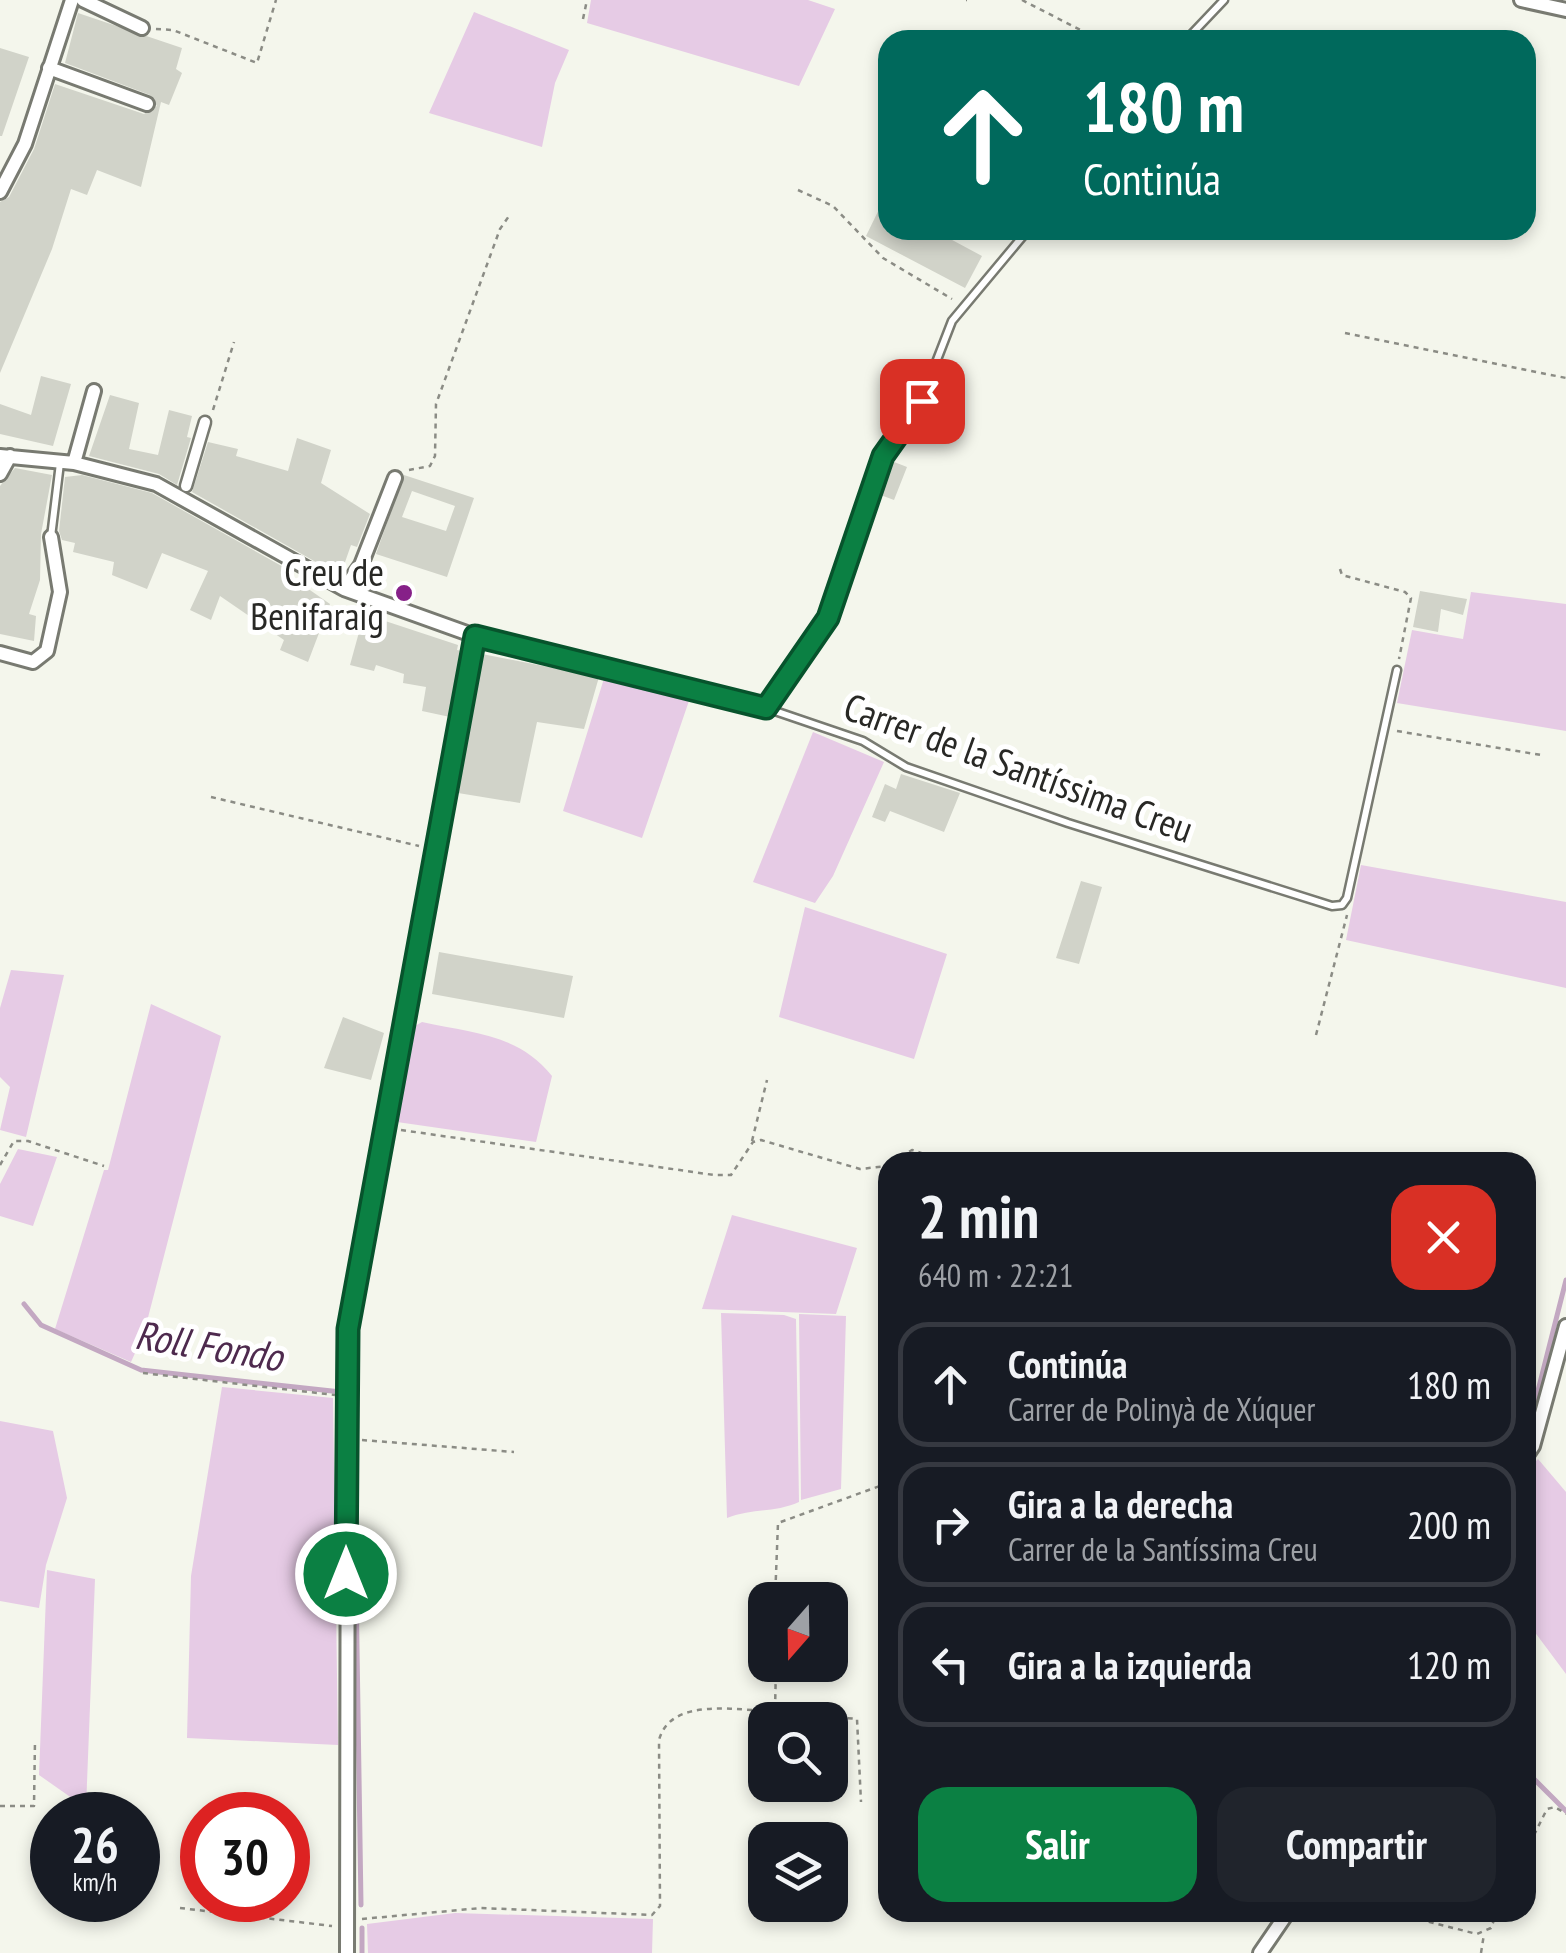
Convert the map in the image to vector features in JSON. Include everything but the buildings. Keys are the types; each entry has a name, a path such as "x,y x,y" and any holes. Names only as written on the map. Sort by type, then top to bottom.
{"street":[{"path":"0,192 24,144 72,0"},
{"path":"83,0 142,28"},
{"path":"1521,0 1566,10"},
{"path":"49,68 147,104"},
{"path":"67,462 94,391"},
{"path":"186,486 205,422"},
{"path":"0,474 5,456"},
{"name":"Carrer de la Santíssima Creu","path":"5,456 67,462 140,478 186,496 344,589 475,636 766,708"},
{"path":"344,589 361,565 396,478"},
{"path":"0,653 30,662 40,659 48,648 60,592 52,537"},
{"path":"348,1953 348,1329 475,636"},
{"path":"1536,1435 1566,1326"},
{"path":"1260,1953 1281,1922"}],"lane":[{"path":"1196,30 1224,0"},
{"path":"766,708 828,618 883,456 916,414 962,305 1019,240"},
{"path":"52,537 67,462"},
{"path":"1342,905 1397,670"},
{"name":"Carrer de la Santíssima Creu","path":"766,708 863,741 906,766 1068,824 1332,906 1342,905"}],"path":[{"path":"142,28 173,30 257,62 276,0"},
{"path":"583,19 587,0"},
{"path":"1022,0 1080,30"},
{"path":"798,190 833,206 883,258 962,305"},
{"path":"396,478 408,470 430,466 436,404 500,229 509,216"},
{"path":"1345,332 1566,378"},
{"path":"205,422 209,422 234,342"},
{"path":"1340,569 1342,574 1406,592 1411,598 1397,670"},
{"path":"1386,729 1540,755"},
{"path":"212,797 435,851"},
{"path":"1316,1034 1347,915 1342,905"},
{"path":"387,1128 731,1175 753,1142 767,1080"},
{"path":"0,1164 14,1141 28,1141 104,1166"},
{"path":"753,1142 772,1141 860,1169 878,1166"},
{"path":"142,1372 346,1396"},
{"path":"346,1439 514,1452"},
{"path":"776,1582 778,1522 878,1487"},
{"path":"310,1921 348,1925 482,1908 652,1915 660,1906 659,1740 664,1723 678,1713 748,1712"},
{"path":"848,1719 857,1720 861,1802"},
{"path":"0,1806 34,1806 35,1740"},
{"path":"1536,1831 1547,1809 1555,1807 1566,1814"},
{"path":"1435,1922 1484,1933"},
{"path":"1481,1953 1484,1933 1491,1922"}],"shaded area":[{"path":"591,0 808,0 835,9 799,86 587,23"},
{"path":"474,12 569,50 555,83 542,147 429,113"},
{"path":"1471,592 1566,604 1566,731 1397,703 1412,630 1463,639"},
{"path":"606,672 691,695 642,838 563,811"},
{"path":"813,732 884,762 833,876 815,903 753,882"},
{"path":"1361,865 1566,902 1566,988 1346,940"},
{"path":"805,907 947,954 914,1059 779,1017"},
{"path":"11,970 64,975 26,1137 0,1130 10,1087 0,1077 0,1008"},
{"path":"151,1004 221,1036 144,1333 131,1362 55,1329 104,1170 108,1170"},
{"path":"422,1022 493,1037 539,1062 552,1076 536,1142 397,1122 415,1026"},
{"path":"18,1149 57,1157 33,1226 0,1216 0,1184"},
{"path":"732,1215 857,1248 836,1314 702,1309"},
{"path":"721,1313 784,1315 796,1319 799,1502 727,1518"},
{"path":"799,1314 846,1316 841,1489 801,1500"},
{"path":"222,1387 333,1398 338,1745 187,1738 191,1576"},
{"path":"0,1421 53,1431 67,1498 46,1565 39,1608 0,1601"},
{"path":"1536,1461 1566,1492 1566,1674 1536,1634"},
{"path":"47,1570 95,1579 87,1792 63,1792 39,1775"},
{"path":"455,1913 653,1919 652,1953 368,1953 367,1924"}],"waterway":[{"path":"1536,1399 1566,1280"},
{"name":"Roll Fondo","path":"24,1304 41,1325 141,1370 341,1392"},
{"name":"Roll Fondo","path":"354,1454 361,1905"},
{"path":"1536,1781 1566,1811"},
{"name":"Roll Fondo","path":"362,1928 362,1953"}],"place":[{"name":"Creu de Benifaraig","path":"404,593"}],"route":[{"path":"346,1574 348,1329 422,946 431,872 475,636 606,666 753,708 766,708 822,630 883,456 922,401"}]}
